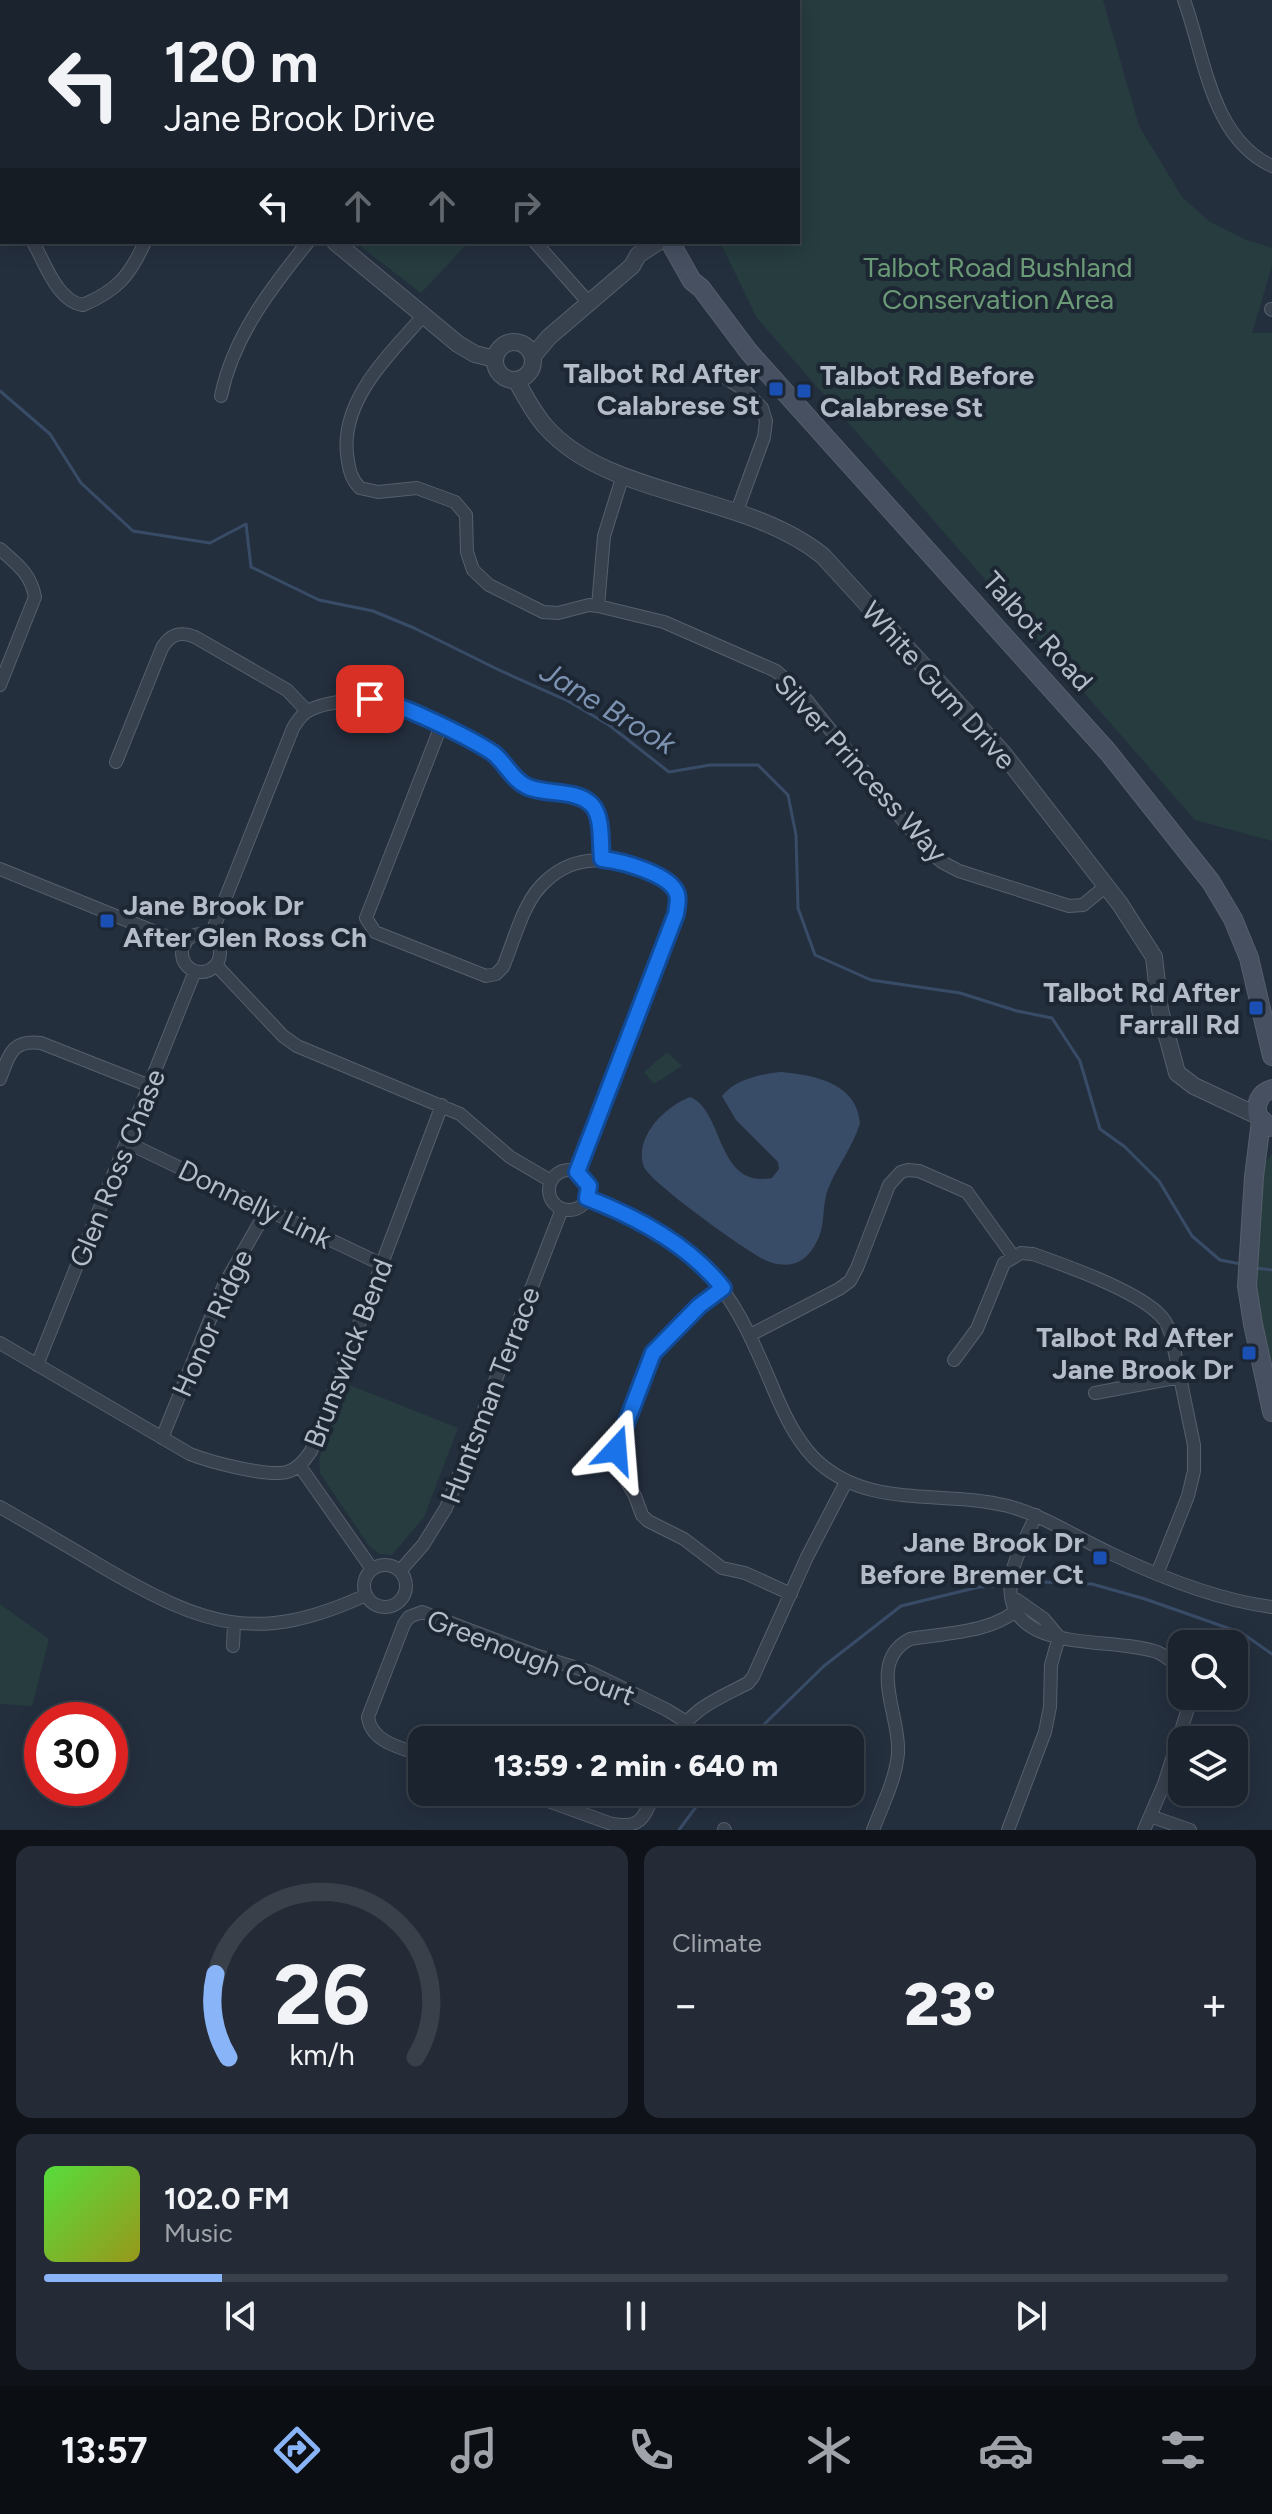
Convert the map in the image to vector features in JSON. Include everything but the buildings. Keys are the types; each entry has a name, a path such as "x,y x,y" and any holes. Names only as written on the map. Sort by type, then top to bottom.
{"main road":[{"name":"Talbot Road","path":"674,244 703,276 701,288 749,352 1108,752 1196,861 1224,902 1254,974 1270,1052 1268,1091 1257,1104 1264,1122"},
{"path":"1264,1122 1254,1177 1248,1265 1253,1324 1272,1412"},
{"path":"1254,1177 1272,1140"}],"street":[{"path":"1184,0 1221,115 1246,150 1272,166"},
{"path":"34,244 64,296 74,304 83,305 124,279 132,271 144,244"},
{"path":"221,396 231,359 260,306 306,244"},
{"path":"337,244 466,349 497,354"},
{"path":"537,244 589,303"},
{"path":"531,352 632,266 671,244"},
{"name":"Silver Princess Way","path":"423,316 372,377 357,403 346,447 353,481 368,492 417,488 455,502 466,515 469,562 479,578 550,613 589,605 664,622 776,671 800,692 927,850 950,867 1069,906 1083,905 1106,886"},
{"path":"497,354 512,341 531,352"},
{"path":"497,354 501,374 522,378 532,369 531,352"},
{"path":"715,371 743,389 762,408 766,421 764,437 737,511"},
{"name":"White Gum Drive","path":"522,378 528,401 546,428 586,460 737,511 790,533 823,556 1003,753 1106,886 1154,957 1160,1010 1177,1073 1194,1086 1219,1096 1264,1122"},
{"path":"598,606 604,536 623,475"},
{"path":"0,549 23,569 32,582 35,597 0,685"},
{"path":"116,762 162,648 167,639 175,634 195,637 287,690 307,711"},
{"path":"210,937 293,728 307,711 322,706 379,699 403,707 494,754 524,785 590,803 598,816 602,859"},
{"path":"441,726 366,918 375,932 486,976 496,974 503,967 537,889 560,870 577,862 602,859 623,863 660,877 671,883 677,892 676,914 577,1172"},
{"path":"0,869 185,944"},
{"path":"193,936 210,937 220,949 216,965 207,971 195,971 184,960 185,944 193,936"},
{"path":"216,965 283,1036 297,1046 442,1105 471,1121 524,1167 551,1181"},
{"name":"Glen Ross Chase","path":"37,1365 195,971"},
{"path":"0,1079 13,1050 28,1041 41,1043 150,1086"},
{"name":"White Gum Drive","path":"1219,1096 1248,1097 1268,1091"},
{"name":"Brunswick Bend","path":"0,1343 190,1454 219,1463 281,1473 299,1465 311,1451 442,1105"},
{"name":"Donnelly Link","path":"128,1143 383,1265"},
{"path":"565,1170 577,1172 589,1186 587,1198 574,1210 562,1209 552,1200 551,1181 565,1170"},
{"path":"750,1335 850,1281 889,1185 901,1172 919,1171 967,1192 1013,1256"},
{"path":"587,1198 677,1244 709,1270 750,1335 791,1428 815,1458 846,1482 888,1495 987,1501 1036,1515 1157,1574 1208,1592 1272,1607"},
{"name":"Huntsman Terrace","path":"400,1571 423,1545 446,1508 562,1209"},
{"name":"Honor Ridge","path":"162,1438 224,1285 267,1210"},
{"path":"954,1360 977,1329 999,1272 1013,1256 1033,1254 1060,1263 1107,1283 1162,1316 1171,1334 1180,1377 1194,1445 1194,1471 1188,1496 1157,1574"},
{"path":"723,1288 699,1306 653,1353 621,1433 616,1450 617,1465 648,1521 684,1539 722,1568 745,1573 791,1594"},
{"path":"1095,1393 1180,1377"},
{"path":"299,1465 372,1569"},
{"path":"683,1726 693,1713 748,1683 753,1677 846,1482"},
{"path":"0,1507 166,1603 210,1619 234,1623 285,1623 315,1616 366,1595"},
{"path":"1036,1515 1012,1574 1011,1594 1035,1631 1154,1651 1168,1660"},
{"path":"384,1565 400,1571 405,1588 396,1603 378,1605 366,1595 364,1582 372,1569 384,1565"},
{"path":"1252,1603 1259,1599 1272,1600"},
{"path":"873,1830 898,1753 888,1682 891,1655 910,1639 992,1624 1019,1609"},
{"name":"Greenough Court","path":"408,1750 377,1736 369,1728 368,1717 404,1624 409,1617 422,1612 538,1656 590,1672 685,1721"},
{"path":"233,1646 234,1623"},
{"path":"1008,1830 1045,1732 1050,1707 1051,1665 1059,1637"},
{"path":"1144,1830 1167,1775 1188,1710"},
{"path":"562,1806 626,1826 636,1824 645,1816 649,1806"},
{"path":"1150,1816 1190,1830"}],"green space":[{"name":"Talbot Road Bushland Conservation Area","path":"800,0 1103,0 1139,126 1182,197 1210,222 1244,239 1272,248 1272,266 1252,333 1272,333 1272,841 1195,820 757,318 721,244 800,244"},
{"path":"358,244 467,244 421,293"},
{"path":"667,1052 682,1066 654,1084 644,1072"},
{"path":"1272,1154 1272,1412 1253,1324 1254,1177"},
{"path":"347,1384 458,1428 424,1517 392,1555 380,1554 369,1546 320,1473 319,1459"},
{"path":"0,1604 49,1639 33,1702 24,1702 24,1706 0,1704"}],"water":[{"path":"781,1072 820,1079 842,1090 857,1109 860,1123 828,1189 817,1240 803,1259 787,1265 765,1260 700,1216 650,1175 644,1167 642,1156 647,1134 654,1124 671,1108 690,1097 701,1105 709,1117 730,1161 740,1172 754,1178 772,1178 779,1169 778,1162 736,1120 722,1096 741,1081"}],"waterway":[{"name":"Jane Brook","path":"0,391 50,434 81,483 133,531 210,543 246,524 251,567 319,600 373,611 414,628 568,701 609,725 669,772 710,765 758,765 788,795 796,835 798,908 815,955 871,980 960,993 1017,1011 1052,1018 1080,1061 1100,1129 1125,1147 1159,1181 1192,1236 1220,1260 1241,1264"},
{"name":"Jane Brook","path":"1256,1268 1272,1270"},
{"path":"1015,1584 1092,1584 1242,1633 1272,1654"},
{"path":"762,1726 824,1666 901,1606 979,1587 1007,1585"},
{"path":"679,1830 697,1806"}],"place":[{"name":"Talbot Rd After Calabrese St","path":"776,389"},
{"name":"Talbot Rd Before Calabrese St","path":"804,391"},
{"name":"Jane Brook Dr After Glen Ross Ch","path":"107,921"},
{"name":"Talbot Rd After Farrall Rd","path":"1256,1008"},
{"name":"Talbot Rd After Jane Brook Dr","path":"1249,1353"},
{"name":"Jane Brook Dr Before Bremer Ct","path":"1100,1558"}],"route":[{"path":"370,699 403,707 486,749 501,760 517,780 530,788 582,798 590,803 598,816 602,859 623,863 660,877 671,883 677,892 676,914 577,1172 589,1186 587,1198 677,1244 709,1270 723,1288 699,1306 653,1353 616,1450"}]}
